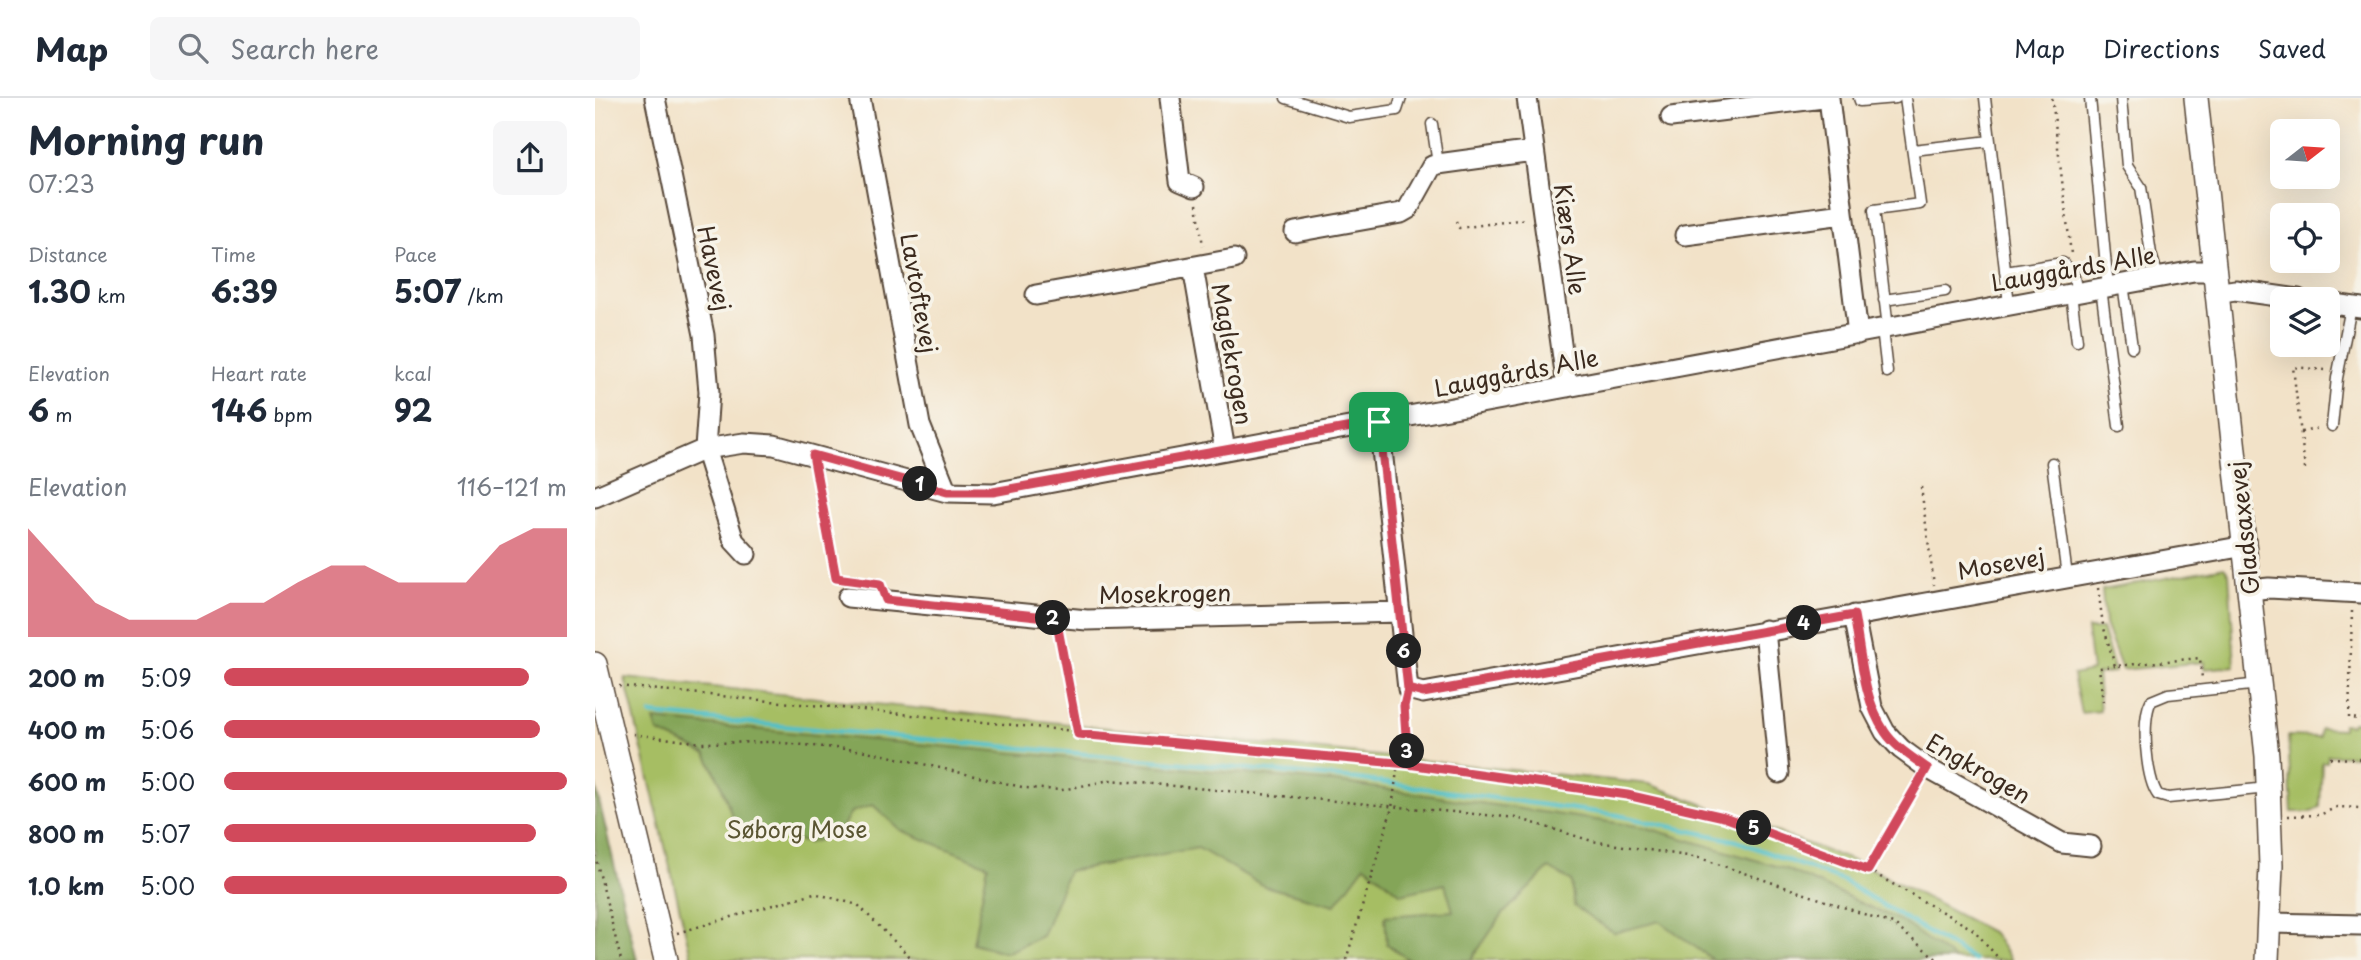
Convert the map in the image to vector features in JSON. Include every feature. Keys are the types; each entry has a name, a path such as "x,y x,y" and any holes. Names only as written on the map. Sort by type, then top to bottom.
{"street":[{"name":"Havevej","path":"655,98 704,335 709,392 705,449"},
{"name":"Lavtoftevej","path":"860,98 920,425 947,492"},
{"path":"1170,98 1180,181 1195,187"},
{"name":"Kiærs Alle","path":"1527,98 1567,387"},
{"path":"1671,117 1823,98"},
{"path":"1829,98 1858,334"},
{"name":"Gladsaxevej","path":"2196,98 2261,684 2270,788 2267,960"},
{"path":"1295,232 1401,213 1408,209 1432,166 1534,150"},
{"path":"1685,235 1843,214"},
{"name":"Maglekrogen","path":"1036,295 1234,259"},
{"name":"Maglekrogen","path":"1199,265 1226,450"},
{"name":"Lauggårds Alle","path":"595,497 705,449 744,443 774,445 947,492 993,492 2158,277 2215,282 2235,290 2270,295"},
{"path":"1379,422 1408,689"},
{"path":"705,449 734,541 746,554"},
{"name":"Mosevej","path":"1408,689 1423,693 1935,599 2245,546"},
{"name":"Mosekrogen","path":"853,589 1087,620 1400,612"},
{"path":"2249,590 2357,593"},
{"name":"Engkrogen","path":"1854,615 1872,706 1885,732 1901,750 1927,768 2061,843 2091,846"},
{"path":"1765,630 1779,773"},
{"path":"598,674 666,960"},
{"path":"2269,923 2361,925"}],"lane":[{"path":"1286,98 1349,117 1397,110 1401,98"},
{"path":"1859,98 1896,98"},
{"path":"1887,372 1884,300 1874,210 1920,204 1905,98"},
{"path":"1985,98 2009,304"},
{"path":"2091,98 2110,286 2119,426"},
{"path":"2121,98 2127,166 2141,187 2151,254 2158,277"},
{"path":"1432,124 1438,164"},
{"path":"1913,150 1990,141"},
{"path":"2005,272 2063,263 2073,272 2077,341"},
{"path":"2110,286 2131,347"},
{"path":"1884,300 1945,291"},
{"path":"2332,426 2338,371 2356,308"},
{"path":"2052,463 2067,576"},
{"path":"2261,684 2158,697 2146,710 2152,788 2158,796 2168,798 2270,788"}],"path":[{"path":"2052,98 2073,272"},
{"path":"1195,187 1199,265"},
{"path":"1456,221 1459,229 1543,217"},
{"path":"2305,470 2293,367 2338,371"},
{"path":"2301,432 2332,426"},
{"path":"813,455 836,578 853,589"},
{"path":"1921,487 1935,599"},
{"path":"2095,571 2103,625 2115,666"},
{"path":"2357,593 2349,718 2361,719"},
{"path":"1056,618 1078,734"},
{"path":"2102,702 2099,668 2115,666 2200,658 2203,690"},
{"path":"598,674 1078,734 1408,764 1627,795 1712,814 1868,870 1974,930 2000,960"},
{"path":"1408,689 1404,706 1408,764"},
{"path":"612,732 701,743 772,742 867,751 1027,788 1062,790 1110,780 1517,818 1592,841 1700,859 1892,924 1938,960"},
{"path":"2330,758 2361,758"},
{"path":"1346,960 1392,808 1398,763"},
{"path":"1868,870 1927,768"},
{"path":"2271,817 2321,816 2337,807 2361,808"},
{"path":"595,855 621,960"},
{"path":"660,937 814,893 858,905 913,960"}],"green space":[{"path":"2224,567 2229,573 2235,666 2204,669 2204,662 2122,670 2105,624 2102,590"},
{"path":"2087,629 2102,629 2115,672 2097,674 2100,711 2081,713 2073,675 2092,671"},
{"name":"Søborg Mose","path":"625,678 1649,784 1866,866 1993,933 2011,960 692,960"},
{"path":"654,720 1343,783 1644,827 1786,869 1901,921 1955,960 1713,960 1660,921 1614,933 1574,906 1571,881 1549,868 1502,915 1471,960 1409,960 1387,944 1385,916 1453,911 1445,884 1401,894 1365,865 1335,905 1264,886 1198,848 1068,871 1042,936 1006,953 973,943 988,865 900,830 873,805 851,812 838,834 808,843 735,824 720,782 706,754 658,732"},
{"path":"2352,722 2361,722 2361,756 2328,755 2327,762 2322,762 2320,807 2312,812 2292,812 2288,736 2319,737 2320,728 2342,729 2343,724 2351,725"},
{"path":"595,784 637,960 595,960"}],"waterway":[{"path":"651,714 1357,779 1617,815 1737,841 1843,881 1974,960"}],"route":[{"path":"1379,422 993,492 947,492 813,455 836,578 880,584 886,600 1056,618 1078,734 1408,764 1404,706 1408,689 1423,693 1854,615 1872,706 1885,732 1901,750 1927,768 1868,870 1724,817 1627,795 1408,764 1404,706 1408,689 1379,422"}]}
